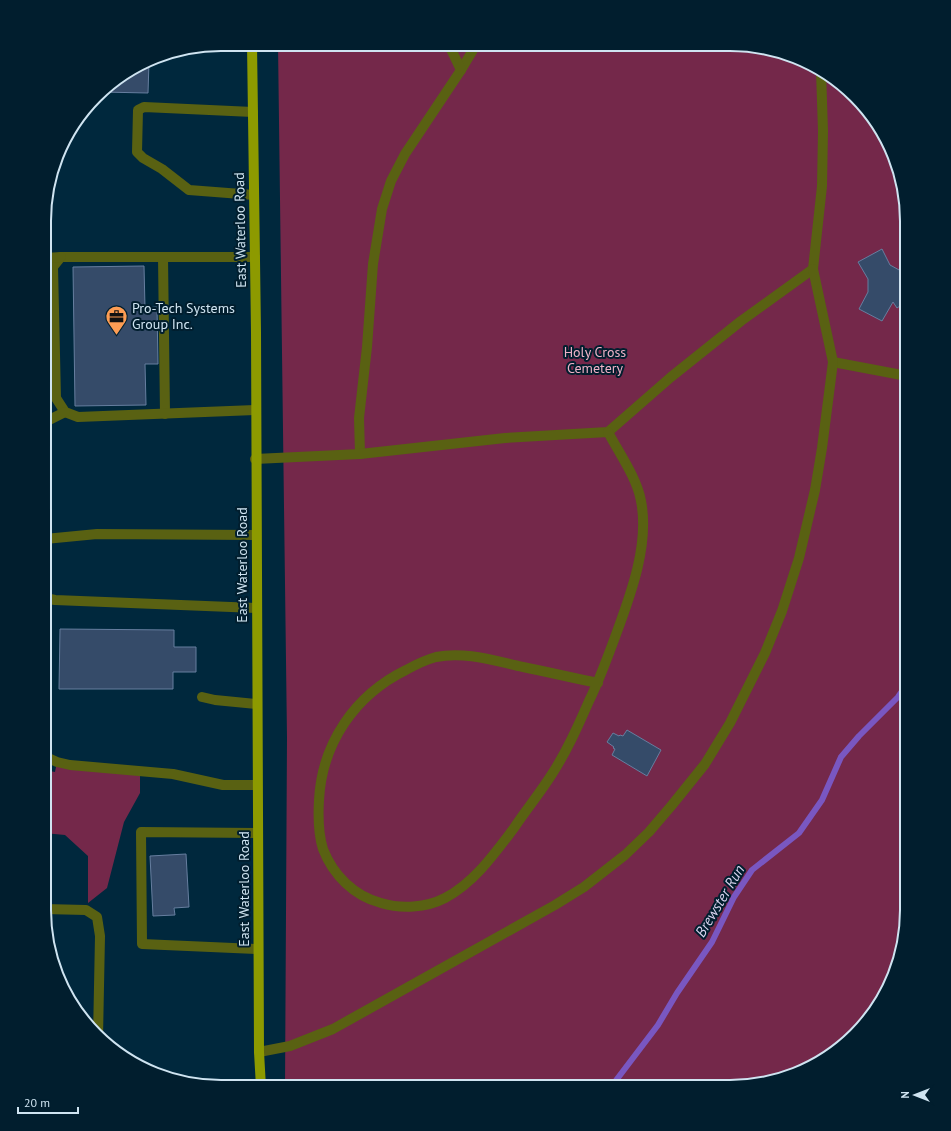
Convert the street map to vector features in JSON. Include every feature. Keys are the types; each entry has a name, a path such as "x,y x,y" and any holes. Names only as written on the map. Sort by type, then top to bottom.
{"main road":[{"name":"East Waterloo Road","path":"252,51 258,1052 260,1080"}],"street":[{"path":"452,51 461,70"},
{"path":"360,454 359,418 367,347 373,264 382,209 405,154 472,51"},
{"path":"258,1052 290,1046 333,1029 555,905 584,887 625,855 649,832 705,764 730,723 765,653 782,611 799,558 816,490 833,362 813,269 822,186 823,131 821,78"},
{"path":"253,112 144,107 138,110 137,152 143,158 162,168 188,190 254,195"},
{"path":"61,257 53,267 56,398 65,412 78,417 255,410"},
{"path":"163,257 165,414"},
{"path":"51,258 254,257"},
{"path":"255,459 360,454 505,438 608,432 672,377 741,321 813,269"},
{"path":"833,362 900,375"},
{"path":"51,419 65,412"},
{"path":"598,683 489,660 462,656 435,658 420,662 392,676 364,698 360,703 342,726 326,759 320,787 318,815 319,830 322,846 326,856 335,870 349,886 362,896 390,906 418,906 445,898 459,889 487,863 551,776 567,749 598,683 628,603 639,557 643,529 641,501 637,488 608,432"},
{"path":"51,538 97,534 256,534"},
{"path":"51,599 256,608"},
{"path":"202,697 215,700 256,704"},
{"path":"51,759 57,762 70,764 173,774 223,785 257,785"},
{"path":"257,833 141,832 142,944 258,949"},
{"path":"51,909 86,910 97,917 100,936 98,1027"}],"green space":[{"name":"Holy Cross Cemetery","path":"278,51 741,51 763,54 785,60 815,74 834,86 865,117 877,136 891,166 897,188 900,210 900,921 897,943 891,965 877,995 865,1014 834,1045 815,1057 785,1071 752,1079 285,1080 287,738"},
{"path":"57,762 140,775 140,793 124,822 107,888 88,903 88,856 65,835 51,834 51,771 55,772"}],"building":[{"path":"149,68 148,93 110,92 126,80"},
{"path":"882,249 890,265 900,270 900,306 897,308 893,302 882,321 859,309 868,292 868,279 858,262"},
{"name":"Pro-Tech Systems Group Inc.","path":"144,266 145,308 157,307 158,364 145,364 146,405 75,406 73,267"},
{"path":"60,629 174,630 174,647 196,647 196,672 173,672 173,689 59,689"},
{"path":"627,730 661,750 647,776 612,755 615,749 607,742 613,733 623,736"},
{"path":"186,854 189,907 174,908 175,915 153,916 150,856"}],"waterway":[{"name":"Brewster Run","path":"616,1080 658,1025 677,993 712,942 734,897 752,870 799,833 822,800 841,757 859,736 900,694"}],"place":[{"name":"Pro-Tech Systems Group Inc.","path":"116,336"}]}
